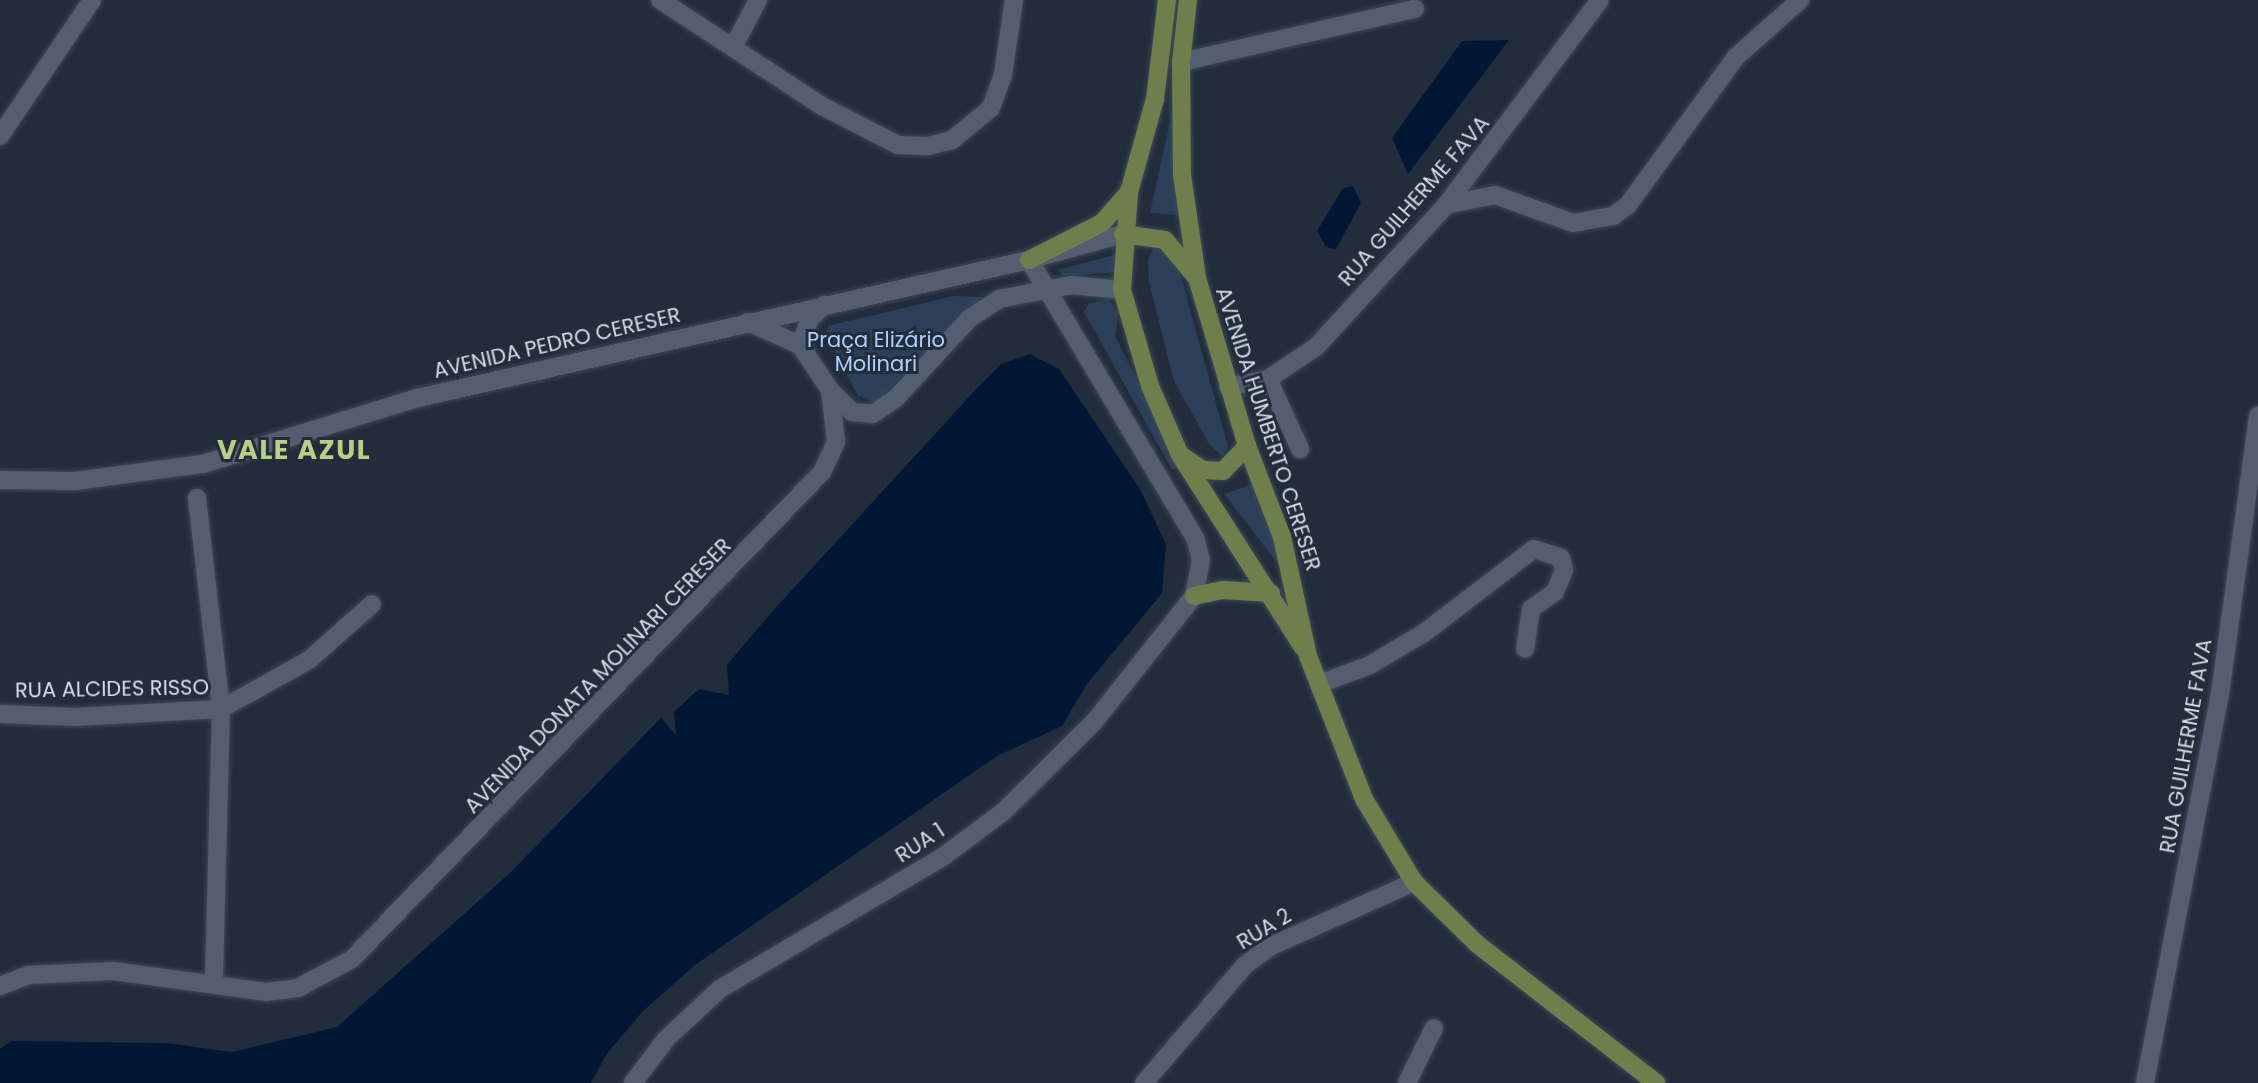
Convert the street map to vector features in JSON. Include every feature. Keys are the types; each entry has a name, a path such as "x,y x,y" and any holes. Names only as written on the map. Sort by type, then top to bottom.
{"main road":[{"name":"AVENIDA HUMBERTO CERESER","path":"1167,0 1155,99 1129,192 1123,234 1122,290 1150,386 1180,455 1209,507 1271,593 1308,656"},
{"name":"AVENIDA HUMBERTO CERESER","path":"1188,0 1181,62 1182,175 1197,278 1247,446 1282,537 1308,656 1364,799 1414,882 1519,981 1656,1083"},
{"path":"1029,260 1102,223 1129,192"},
{"path":"1123,234 1166,240 1197,278"},
{"path":"1180,455 1203,470 1223,471 1247,446"},
{"path":"1194,596 1223,590 1271,593"}],"street":[{"path":"0,136 7,107 92,0"},
{"path":"660,0 876,135 898,146 928,146 952,140 991,108 1003,75 1014,0"},
{"path":"733,47 758,0"},
{"name":"RUA GUILHERME FAVA","path":"1228,387 1268,379 1316,347 1446,205 1600,0"},
{"path":"1446,205 1495,195 1573,223 1613,216 1628,205 1736,57 1800,0"},
{"path":"1181,62 1415,9"},
{"name":"AVENIDA PEDRO CERESER","path":"0,480 75,481 203,464 418,398 1029,260 1123,234"},
{"path":"1029,260 1196,538 1201,560 1194,596"},
{"path":"748,322 800,345 830,390 852,412 873,414 897,397 986,306 1046,287 1122,290"},
{"path":"800,345 810,319 824,305"},
{"path":"1268,379 1300,449"},
{"name":"AVENIDA DONATA MOLINARI CERESER","path":"0,986 28,975 113,971 266,992 298,988 352,959 388,926 811,487 836,442 830,390"},
{"name":"RUA GUILHERME FAVA","path":"2145,1083 2220,694 2258,416"},
{"path":"197,498 221,709 214,984"},
{"path":"1318,684 1370,665 1424,633 1534,549 1561,558 1564,570 1555,592 1531,609 1525,650"},
{"name":"RUA 1","path":"633,1083 666,1039 720,989 944,856 1003,812 1094,722 1194,596"},
{"name":"RUA ALCIDES RISSO","path":"0,714 75,717 221,709 309,660 372,604"},
{"name":"RUA 2","path":"1144,1083 1245,965 1271,946 1414,882"},
{"path":"1407,1083 1434,1028"}],"green space":[{"path":"1176,94 1179,215 1150,213"},
{"path":"1154,248 1175,255 1228,447 1222,456 1209,444 1174,381 1149,282 1148,259"},
{"path":"1118,254 1117,272 1063,276 1058,270"},
{"name":"Praça Elizário Molinari","path":"954,296 984,297 875,403 858,396 826,335 828,326"},
{"path":"1108,299 1119,313 1115,336 1179,465 1172,470 1084,312 1089,303"},
{"path":"1255,483 1293,583 1224,494"}],"shaded area":[{"path":"1509,40 1408,174 1392,138 1462,41"},
{"path":"1353,186 1361,203 1336,249 1326,247 1317,231 1343,188"},
{"path":"1030,354 1059,369 1140,489 1166,544 1162,593 1087,684 1062,726 997,756 695,965 642,1012 606,1055 591,1083 0,1083 0,1049 11,1041 166,1043 232,1052 337,1027 510,873 661,718 676,735 674,712 699,689 729,695 727,665 770,614 1001,364"}],"district":[{"name":"VALE AZUL","path":"294,450"}]}
